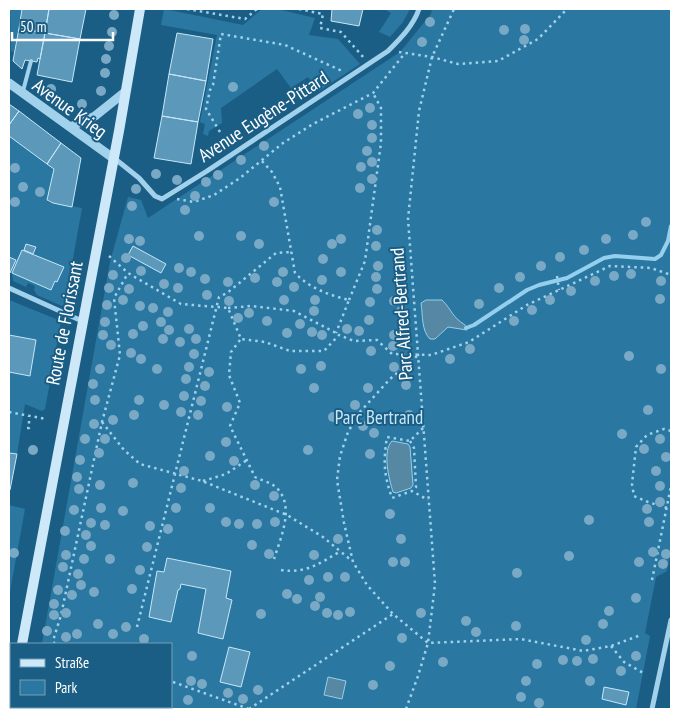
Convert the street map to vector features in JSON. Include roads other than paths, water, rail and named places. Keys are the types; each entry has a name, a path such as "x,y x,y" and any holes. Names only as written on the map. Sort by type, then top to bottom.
{"main road":[{"name":"Route de Florissant","path":"22,643 114,158 140,9"}],"street":[{"name":"Avenue Eugène-Pittard","path":"114,158 139,178 155,196 162,199 208,171 388,51 401,39 415,20 419,9"},
{"name":"Avenue Krieg","path":"9,83 114,158"},
{"path":"70,127 94,116 125,92"},
{"path":"9,288 82,320"},
{"path":"652,709 671,620"}],"lane":[{"path":"22,93 31,61"}],"waterway":[{"path":"466,328 474,325 527,290 567,278 604,258 615,256 655,259 661,255 668,241 671,226"}],"park label":[{"name":"Parc Bertrand","path":"379,417"}]}
